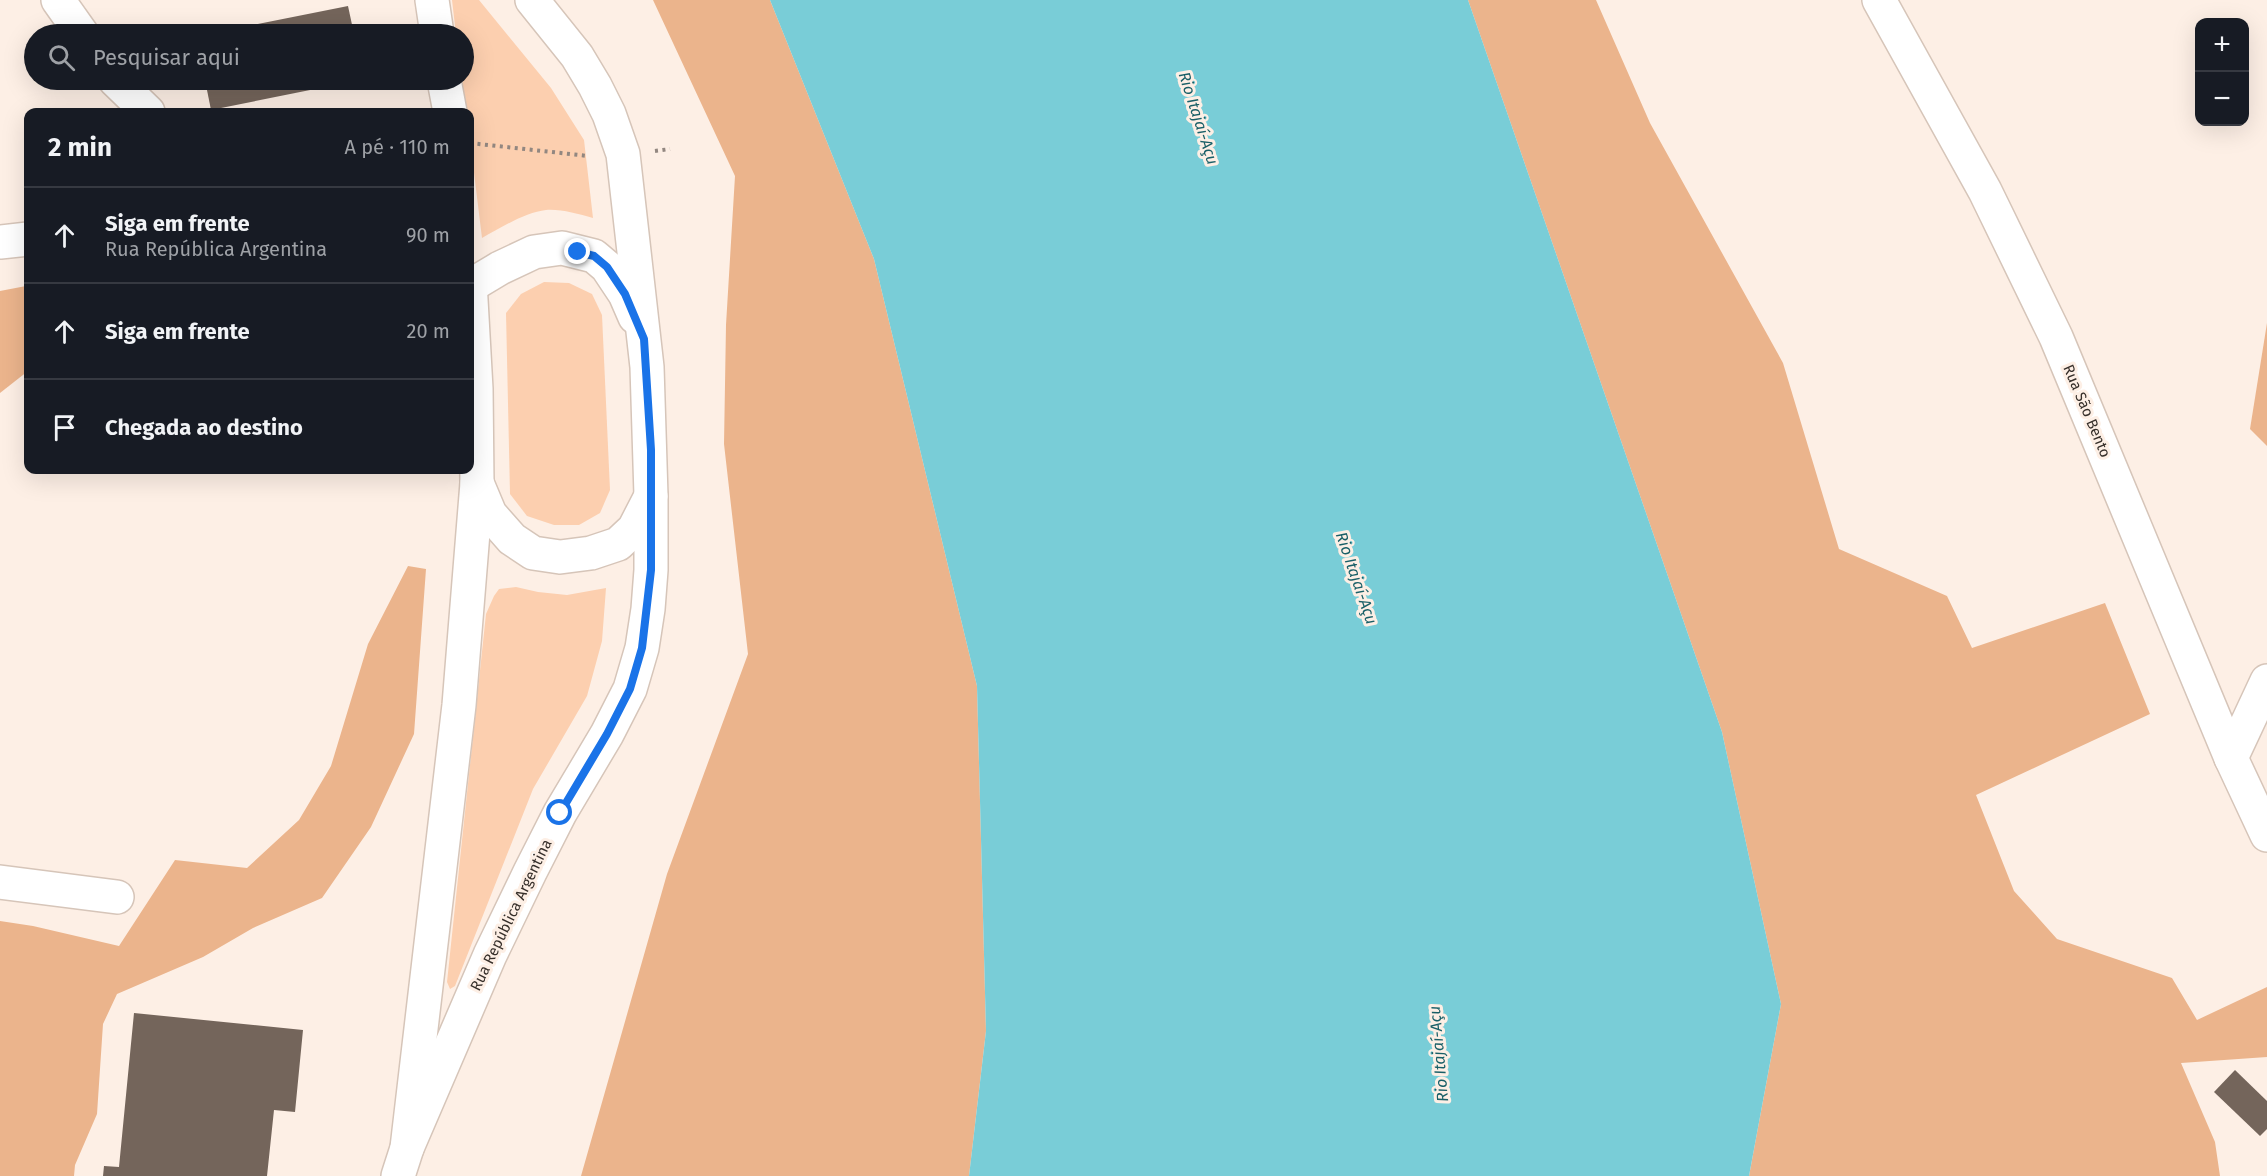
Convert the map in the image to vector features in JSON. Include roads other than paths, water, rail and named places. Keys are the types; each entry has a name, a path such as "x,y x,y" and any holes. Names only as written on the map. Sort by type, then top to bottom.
{"main road":[{"path":"58,0 75,24"},
{"path":"432,0 436,24"},
{"name":"Rua República Argentina","path":"403,1162 495,945 560,813 607,734 630,689 642,648 648,609 651,570 651,496 648,378 623,154 609,114 595,86 577,56 532,0"},
{"name":"Rua São Bento","path":"1879,0 1985,191 2056,337 2231,758 2267,835"},
{"path":"125,90 144,108"},
{"path":"446,90 449,108"},
{"path":"0,242 24,239"},
{"path":"474,283 534,252 562,248 594,256 607,267 625,294 644,339"},
{"name":"Rua República Argentina","path":"403,1162 459,705 477,483 474,354"},
{"path":"477,483 490,514 512,539 532,552 560,557 591,553 618,544 634,529 651,496"},
{"path":"2231,758 2267,681"},
{"path":"0,882 117,897"}],"water":[{"name":"Rio Itajaí-Açu","path":"770,0 1468,0 1722,732 1781,1004 1749,1176 969,1176 986,1031 977,686 874,259"}]}
